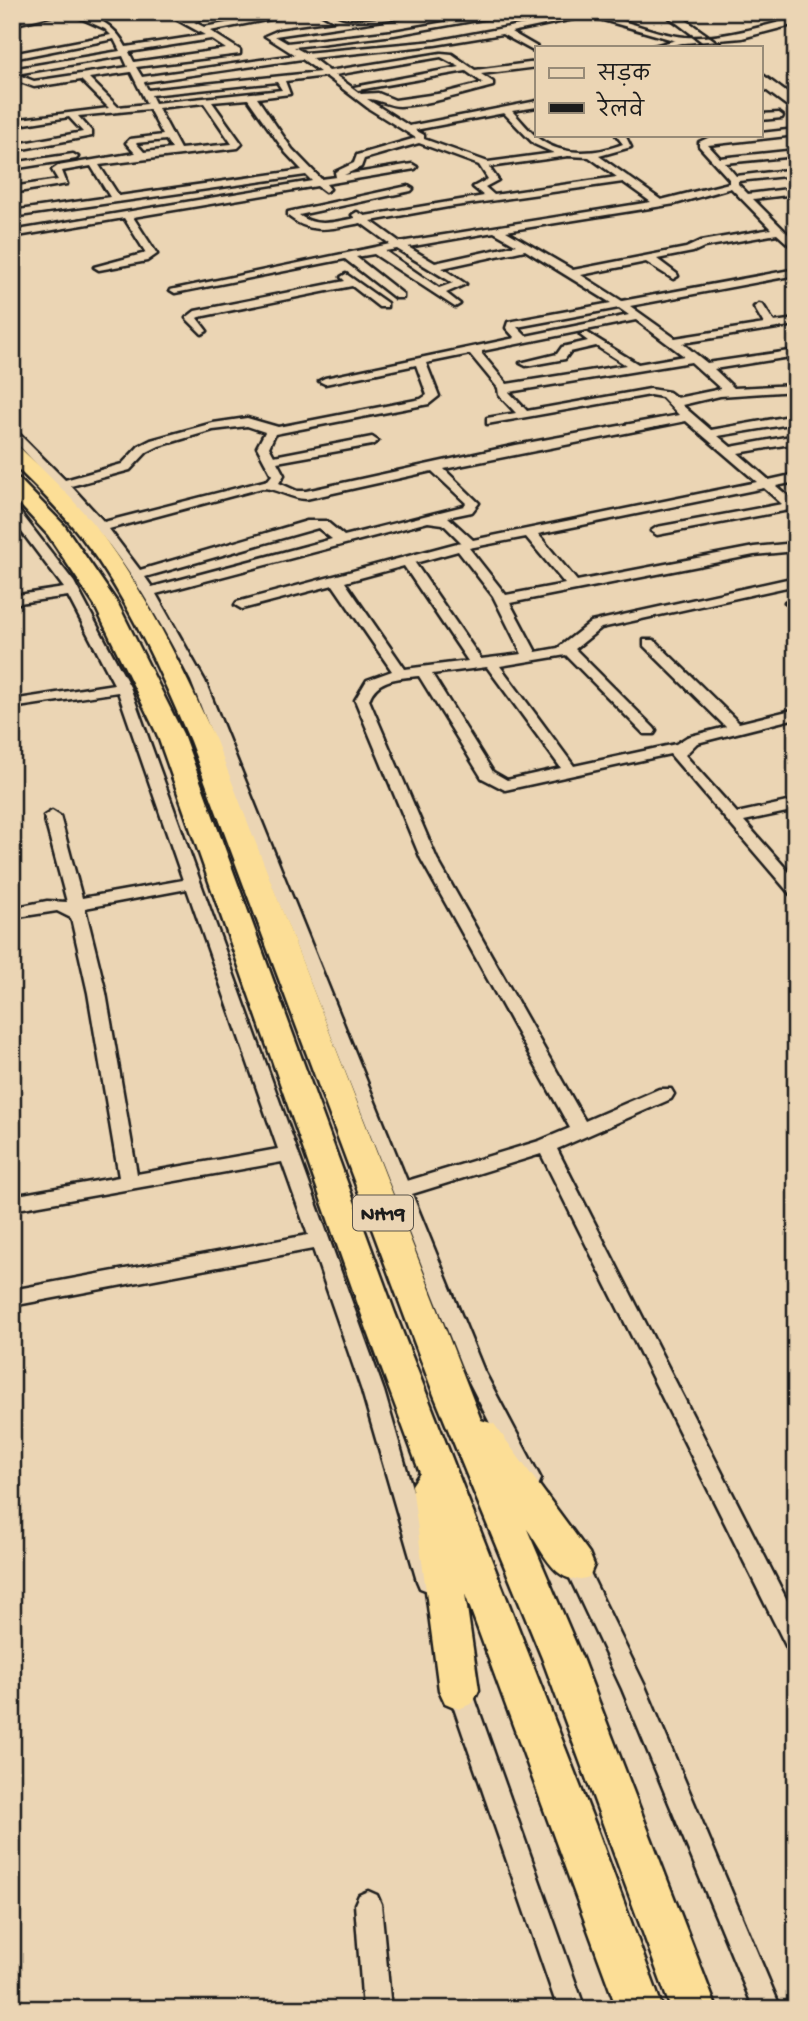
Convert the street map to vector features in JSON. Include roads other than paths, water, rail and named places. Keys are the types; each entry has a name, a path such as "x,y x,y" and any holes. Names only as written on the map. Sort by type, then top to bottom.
{"highway":[{"name":"NH19","path":"12,452 89,533 117,576 178,683 245,847 452,1395 562,1658 694,2009"},
{"name":"NH19","path":"12,483 56,530 80,563 119,628 170,734 378,1313 575,1829 640,2009"},
{"path":"452,1395 575,1564"},
{"path":"425,1436 459,1690"}],"street":[{"path":"12,22 61,12"},
{"path":"71,12 108,27 117,36 178,152"},
{"path":"170,14 186,17 220,12"},
{"path":"204,30 302,12"},
{"path":"326,14 343,12"},
{"path":"419,140 421,137 410,128 389,118 304,57 270,37 270,34 433,12"},
{"path":"285,46 387,34 518,12"},
{"path":"499,28 560,12"},
{"path":"138,80 560,21 583,13 684,40"},
{"path":"326,14 363,35"},
{"path":"186,17 253,63"},
{"path":"486,18 535,50"},
{"path":"658,46 684,40 742,35 796,21"},
{"path":"387,34 397,44"},
{"path":"12,57 117,36"},
{"path":"12,73 212,36"},
{"path":"12,73 30,84 234,50"},
{"path":"145,93 325,74 441,55 449,56 490,84 458,90 448,96 402,103 394,103 378,96 359,97"},
{"path":"349,89 472,70 535,64"},
{"path":"83,77 116,110"},
{"path":"12,123 71,114 287,92 279,78"},
{"path":"251,96 289,151 318,184 399,246 461,284 438,292"},
{"path":"12,166 138,151 178,152 225,148 237,144 206,100"},
{"path":"402,103 440,123"},
{"path":"410,128 535,104"},
{"path":"506,110 536,141 568,155"},
{"path":"15,146 89,134 71,114"},
{"path":"762,117 779,116"},
{"path":"762,136 796,132"},
{"path":"344,179 338,174 358,165 360,158 419,140 486,164 589,153 628,145 625,136"},
{"path":"695,136 704,142 759,136"},
{"path":"138,151 131,143 133,141 168,137"},
{"path":"704,142 702,144 734,182 796,248"},
{"path":"12,190 64,182 58,169 138,151"},
{"path":"589,153 659,203"},
{"path":"718,161 796,153"},
{"path":"93,162 116,199"},
{"path":"486,164 482,166 493,180 478,187 493,198"},
{"path":"12,234 412,167"},
{"path":"12,214 307,172"},
{"path":"175,290 327,262 376,250 659,203 734,182 796,172"},
{"path":"408,189 291,214 304,225 315,227 625,179"},
{"path":"748,197 796,191"},
{"path":"99,267 143,259 152,254 128,216"},
{"path":"495,229 573,273 640,316 706,367 731,391"},
{"path":"573,273 688,250 701,244 778,231"},
{"path":"433,267 527,246"},
{"path":"376,250 455,304"},
{"path":"349,257 399,296"},
{"path":"648,258 673,276"},
{"path":"327,262 383,304"},
{"path":"523,339 510,326 796,272"},
{"path":"202,331 191,318 195,314 354,282"},
{"path":"759,307 771,326"},
{"path":"325,381 640,316"},
{"path":"674,341 796,322"},
{"path":"578,329 595,343 639,369"},
{"path":"526,363 561,356 566,349 595,343"},
{"path":"477,349 476,354 504,388 503,393 525,415"},
{"path":"706,367 796,354"},
{"path":"504,388 639,369 695,358"},
{"path":"62,485 126,467 143,449 155,443 245,422 271,431 425,402 433,396 420,361"},
{"path":"676,403 731,391 796,388"},
{"path":"491,421 650,392 665,394 687,417 793,508"},
{"path":"310,510 435,467 687,417"},
{"path":"709,434 796,419"},
{"path":"12,431 100,527 137,575 167,621 198,681 474,1373 575,1564 633,1685 768,2009"},
{"path":"271,431 263,447 278,475 272,483"},
{"path":"729,451 796,439"},
{"path":"270,460 372,441"},
{"path":"148,592 468,509 473,503 435,467"},
{"path":"242,605 465,545 796,478"},
{"path":"100,527 272,483 310,510 341,540"},
{"path":"657,531 793,508"},
{"path":"12,510 72,591 122,687 291,1154 373,1391 459,1690 572,2009"},
{"path":"137,575 307,525 310,510"},
{"path":"434,517 447,521 465,545 502,600 531,657"},
{"path":"528,531 574,586"},
{"path":"502,600 754,551 796,547"},
{"path":"407,560 483,663 571,772"},
{"path":"336,579 401,674"},
{"path":"581,1131 429,859 362,700 364,688 376,680 401,674 557,654 568,649 583,633 596,625 796,581"},
{"path":"12,600 72,591"},
{"path":"649,643 737,729"},
{"path":"568,649 649,731"},
{"path":"423,671 487,775 495,781 515,784 681,747 692,740 796,713"},
{"path":"12,704 122,687"},
{"path":"681,747 677,755 684,765 796,890"},
{"path":"733,820 796,805"},
{"path":"52,816 97,993 129,1181"},
{"path":"12,913 65,906 77,910 193,883"},
{"path":"401,1190 546,1146 665,1094"},
{"path":"546,1146 796,1642"},
{"path":"12,1203 291,1154"},
{"path":"12,1298 320,1240"},
{"path":"368,1903 377,2009"}],"railway":[{"path":"660,12 706,46"},
{"path":"677,12 725,46"},
{"path":"762,73 796,98"},
{"path":"762,89 796,114"}]}
